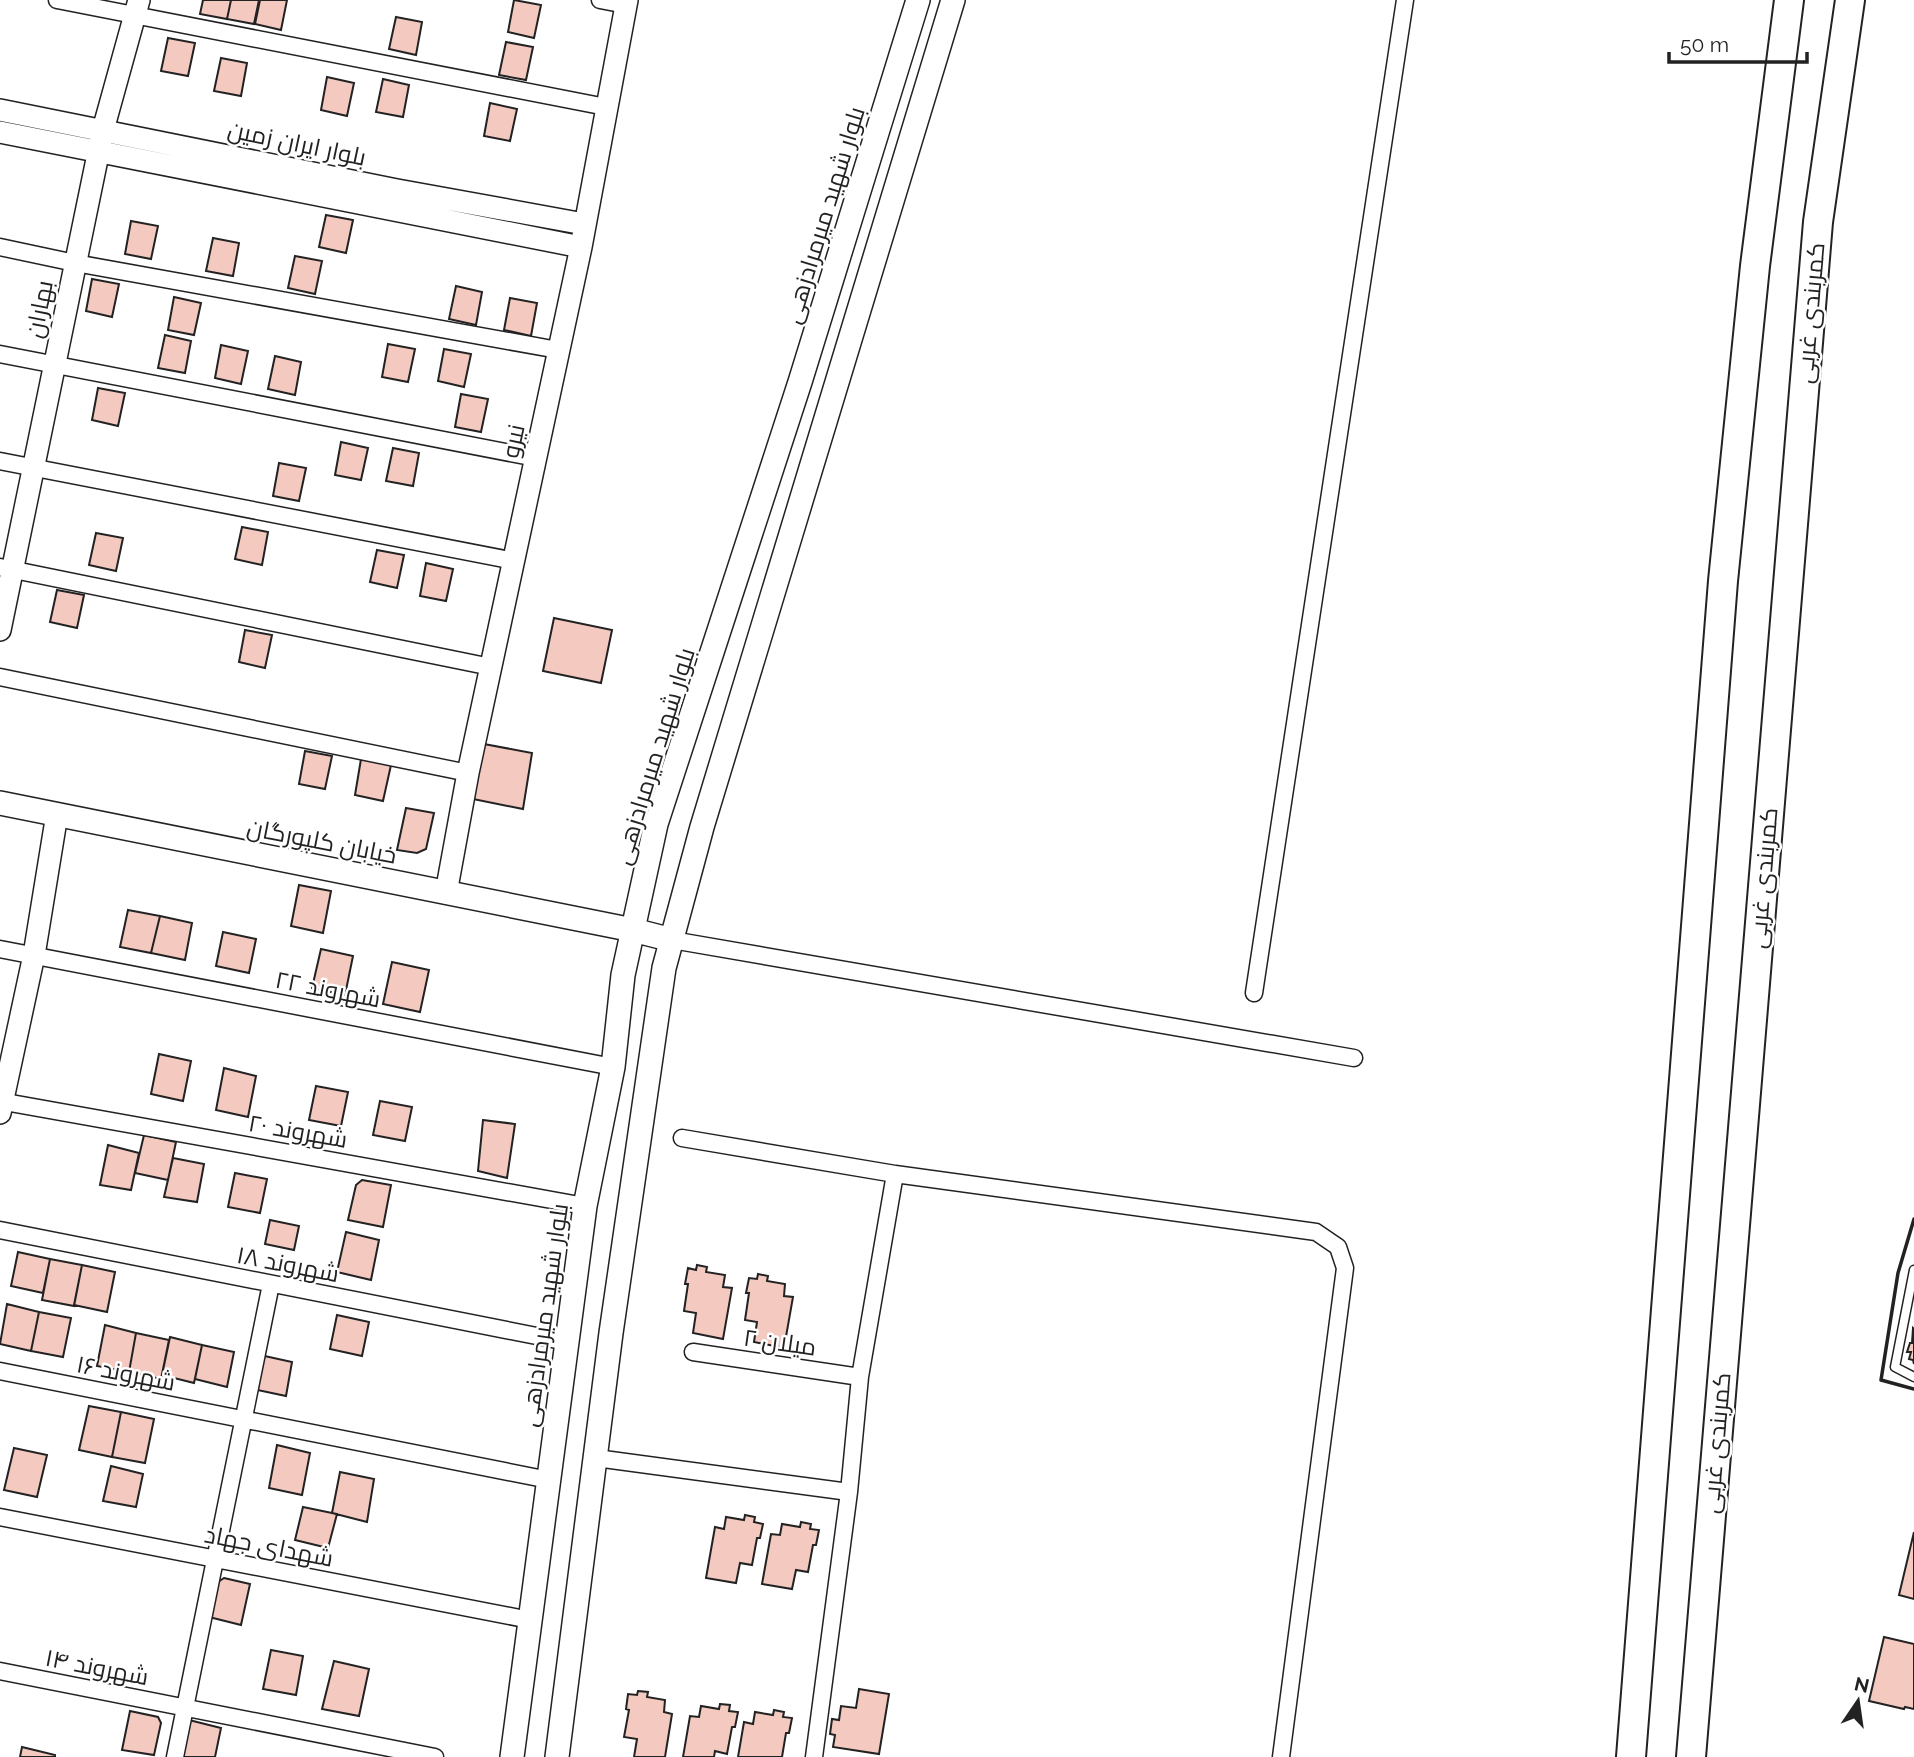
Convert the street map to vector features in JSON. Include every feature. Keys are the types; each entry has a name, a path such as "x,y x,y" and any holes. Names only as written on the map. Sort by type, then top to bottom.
{"highway":[{"path":"1631,1757 1723,581 1755,267 1789,0"},
{"name":"کمربندی غربی","path":"1690,1757 1818,222 1850,0"}],"main road":[{"name":"بلوار شهید میرمرادزهی","path":"512,1757 585,1206 613,1067 623,975 656,824 800,382 918,0"},
{"path":"557,1757 611,1333 664,968 702,827 953,0"},
{"name":"خیابان کلپورگان","path":"0,803 672,940"}],"street":[{"path":"57,0 138,8 606,107"},
{"path":"600,0 627,3"},
{"path":"1254,993 1405,0"},
{"name":"نیرو","path":"446,893 468,773 581,247 627,3"},
{"name":"بهاران","path":"0,630 7,568 34,468 98,152 138,8"},
{"name":"بلوار ایران زمین","path":"0,110 397,190 584,224"},
{"name":"بلوار ایران زمین","path":"0,132 581,247"},
{"path":"0,247 558,351"},
{"path":"0,354 536,458"},
{"path":"0,461 515,561"},
{"path":"7,568 491,667"},
{"path":"0,677 468,773"},
{"path":"1,1105 34,956 57,814"},
{"path":"672,940 1354,1058"},
{"name":"شهروند ۲۲","path":"0,949 613,1067"},
{"name":"شهروند ۲۰","path":"1,1105 585,1206"},
{"path":"682,1138 895,1174 1316,1232 1338,1247 1345,1268 1282,1757"},
{"path":"814,1757 849,1492 860,1377 895,1174"},
{"name":"شهروند ۱۸","path":"0,1230 567,1342"},
{"path":"176,1757 271,1284"},
{"name":"میلان ۲","path":"693,1352 860,1377"},
{"name":"شهروند ۱۶","path":"0,1371 549,1479"},
{"path":"596,1458 849,1492"},
{"name":"شهدای جهاد","path":"0,1517 530,1620"},
{"name":"شهروند ۱۴","path":"0,1671 435,1757"}],"lane":[{"path":"1914,1270 1895,1367 1914,1377"}],"building":[{"path":"203,0 231,0 227,19 200,14"},
{"path":"231,0 259,0 254,24 227,19"},
{"path":"260,0 287,0 281,30 255,24"},
{"path":"514,0 541,5 534,38 508,32"},
{"path":"396,17 422,22 416,55 389,49"},
{"path":"168,38 195,43 188,76 161,71"},
{"path":"506,42 533,47 526,80 499,75"},
{"path":"221,58 247,63 241,96 214,91"},
{"path":"327,77 354,83 347,116 321,110"},
{"path":"383,79 409,85 403,117 376,112"},
{"path":"490,103 517,109 510,141 484,136"},
{"path":"326,215 353,220 346,253 319,247"},
{"path":"131,221 158,226 151,259 125,254"},
{"path":"213,238 239,243 233,276 206,271"},
{"path":"295,256 322,261 315,294 288,288"},
{"path":"92,279 119,284 112,317 86,311"},
{"path":"456,286 482,292 476,325 449,319"},
{"path":"174,297 201,303 194,335 168,330"},
{"path":"510,298 537,303 531,336 504,330"},
{"path":"165,335 191,341 185,373 158,368"},
{"path":"388,344 415,349 408,382 382,377"},
{"path":"221,345 248,351 241,384 215,378"},
{"path":"444,349 471,354 464,387 438,381"},
{"path":"275,356 301,362 295,395 268,389"},
{"path":"98,388 125,393 118,426 92,420"},
{"path":"461,394 488,399 481,432 455,427"},
{"path":"341,442 368,448 361,480 335,475"},
{"path":"393,448 419,453 413,486 386,481"},
{"path":"279,463 306,468 299,501 273,496"},
{"path":"242,527 268,532 262,565 235,559"},
{"path":"96,533 123,538 116,571 89,565"},
{"path":"377,550 404,555 397,588 370,582"},
{"path":"426,563 453,569 446,601 420,596"},
{"path":"57,590 84,595 77,628 50,622"},
{"path":"554,618 612,630 601,683 543,671"},
{"path":"245,630 272,635 265,668 239,662"},
{"path":"484,744 532,753 523,809 473,799"},
{"path":"305,751 332,756 325,789 299,784"},
{"path":"361,759 391,765 383,801 355,795"},
{"path":"406,808 434,813 426,849 417,853 397,850"},
{"path":"299,885 331,891 323,933 291,926"},
{"path":"128,910 160,916 151,953 120,947"},
{"path":"160,916 192,923 185,960 151,953"},
{"path":"223,932 256,939 249,973 216,966"},
{"path":"321,949 353,956 345,995 312,988"},
{"path":"392,962 429,970 420,1012 383,1004"},
{"path":"159,1054 191,1061 183,1101 151,1094"},
{"path":"224,1068 256,1076 248,1117 216,1110"},
{"path":"316,1086 348,1092 341,1126 309,1120"},
{"path":"380,1101 412,1107 405,1141 373,1135"},
{"path":"483,1120 515,1124 507,1178 478,1171"},
{"path":"144,1135 176,1142 168,1180 135,1173"},
{"path":"108,1145 139,1153 131,1190 100,1185"},
{"path":"173,1158 204,1164 197,1202 164,1197"},
{"path":"235,1173 267,1179 260,1213 228,1207"},
{"path":"362,1180 391,1185 383,1227 348,1220 356,1185"},
{"path":"270,1220 299,1226 294,1250 265,1244"},
{"path":"346,1232 379,1240 371,1280 337,1272"},
{"path":"18,1252 50,1259 43,1293 11,1286"},
{"path":"50,1259 82,1265 74,1306 42,1300"},
{"path":"82,1265 115,1272 107,1312 74,1305"},
{"path":"697,1265 707,1267 706,1272 725,1275 723,1287 732,1288 723,1339 693,1333 696,1313 684,1311 688,1268 696,1270"},
{"path":"758,1274 768,1276 767,1281 785,1284 784,1296 793,1297 784,1348 754,1342 757,1322 745,1320 749,1278 757,1279"},
{"path":"7,1304 39,1312 31,1351 0,1344"},
{"path":"39,1312 71,1318 63,1357 31,1351"},
{"path":"337,1315 369,1322 362,1356 330,1349"},
{"path":"105,1325 136,1333 129,1372 97,1366"},
{"path":"1913,1328 1914,1364 1913,1360 1909,1359 1911,1352 1907,1352 1912,1343"},
{"path":"136,1333 169,1340 161,1379 129,1372"},
{"path":"170,1337 202,1345 194,1383 162,1375"},
{"path":"202,1345 234,1352 227,1387 195,1379"},
{"path":"260,1355 292,1362 286,1396 253,1389"},
{"path":"89,1406 121,1412 112,1457 79,1450"},
{"path":"121,1412 154,1419 145,1463 112,1457"},
{"path":"277,1445 310,1453 302,1495 269,1488"},
{"path":"14,1448 47,1455 37,1497 4,1490"},
{"path":"111,1466 143,1474 136,1507 103,1501"},
{"path":"340,1472 374,1479 367,1522 332,1513"},
{"path":"303,1507 337,1514 328,1548 295,1540"},
{"path":"745,1515 755,1517 754,1522 763,1524 760,1538 757,1538 752,1565 740,1563 736,1583 706,1578 715,1527 724,1529 726,1517 744,1520"},
{"path":"801,1522 811,1524 810,1529 819,1530 808,1572 796,1570 792,1589 762,1584 771,1534 780,1535 782,1524 800,1527"},
{"path":"1914,1532 1914,1599 1899,1595"},
{"path":"224,1578 250,1584 241,1625 209,1617 215,1584"},
{"path":"1884,1637 1914,1644 1914,1709 1869,1701"},
{"path":"271,1650 303,1656 296,1695 263,1689"},
{"path":"334,1661 369,1669 359,1716 322,1709"},
{"path":"859,1689 889,1694 879,1754 833,1747 835,1735 830,1734 832,1719 839,1720 841,1706 856,1708"},
{"path":"638,1691 648,1692 647,1697 665,1700 664,1712 672,1714 665,1757 634,1757 637,1739 624,1737 629,1710 626,1709 628,1694 637,1695"},
{"path":"720,1704 730,1705 729,1711 738,1712 727,1754 715,1751 714,1757 683,1757 690,1716 699,1717 701,1706 719,1709"},
{"path":"774,1710 784,1712 783,1717 792,1718 782,1757 738,1757 744,1722 753,1724 755,1712 773,1715"},
{"path":"130,1711 158,1717 161,1723 154,1755 122,1750"},
{"path":"189,1720 221,1728 215,1757 183,1757"},
{"path":"22,1747 55,1755 55,1757 20,1757"}],"wall":[{"path":"1914,1219 1898,1273 1881,1380 1914,1389"}]}
